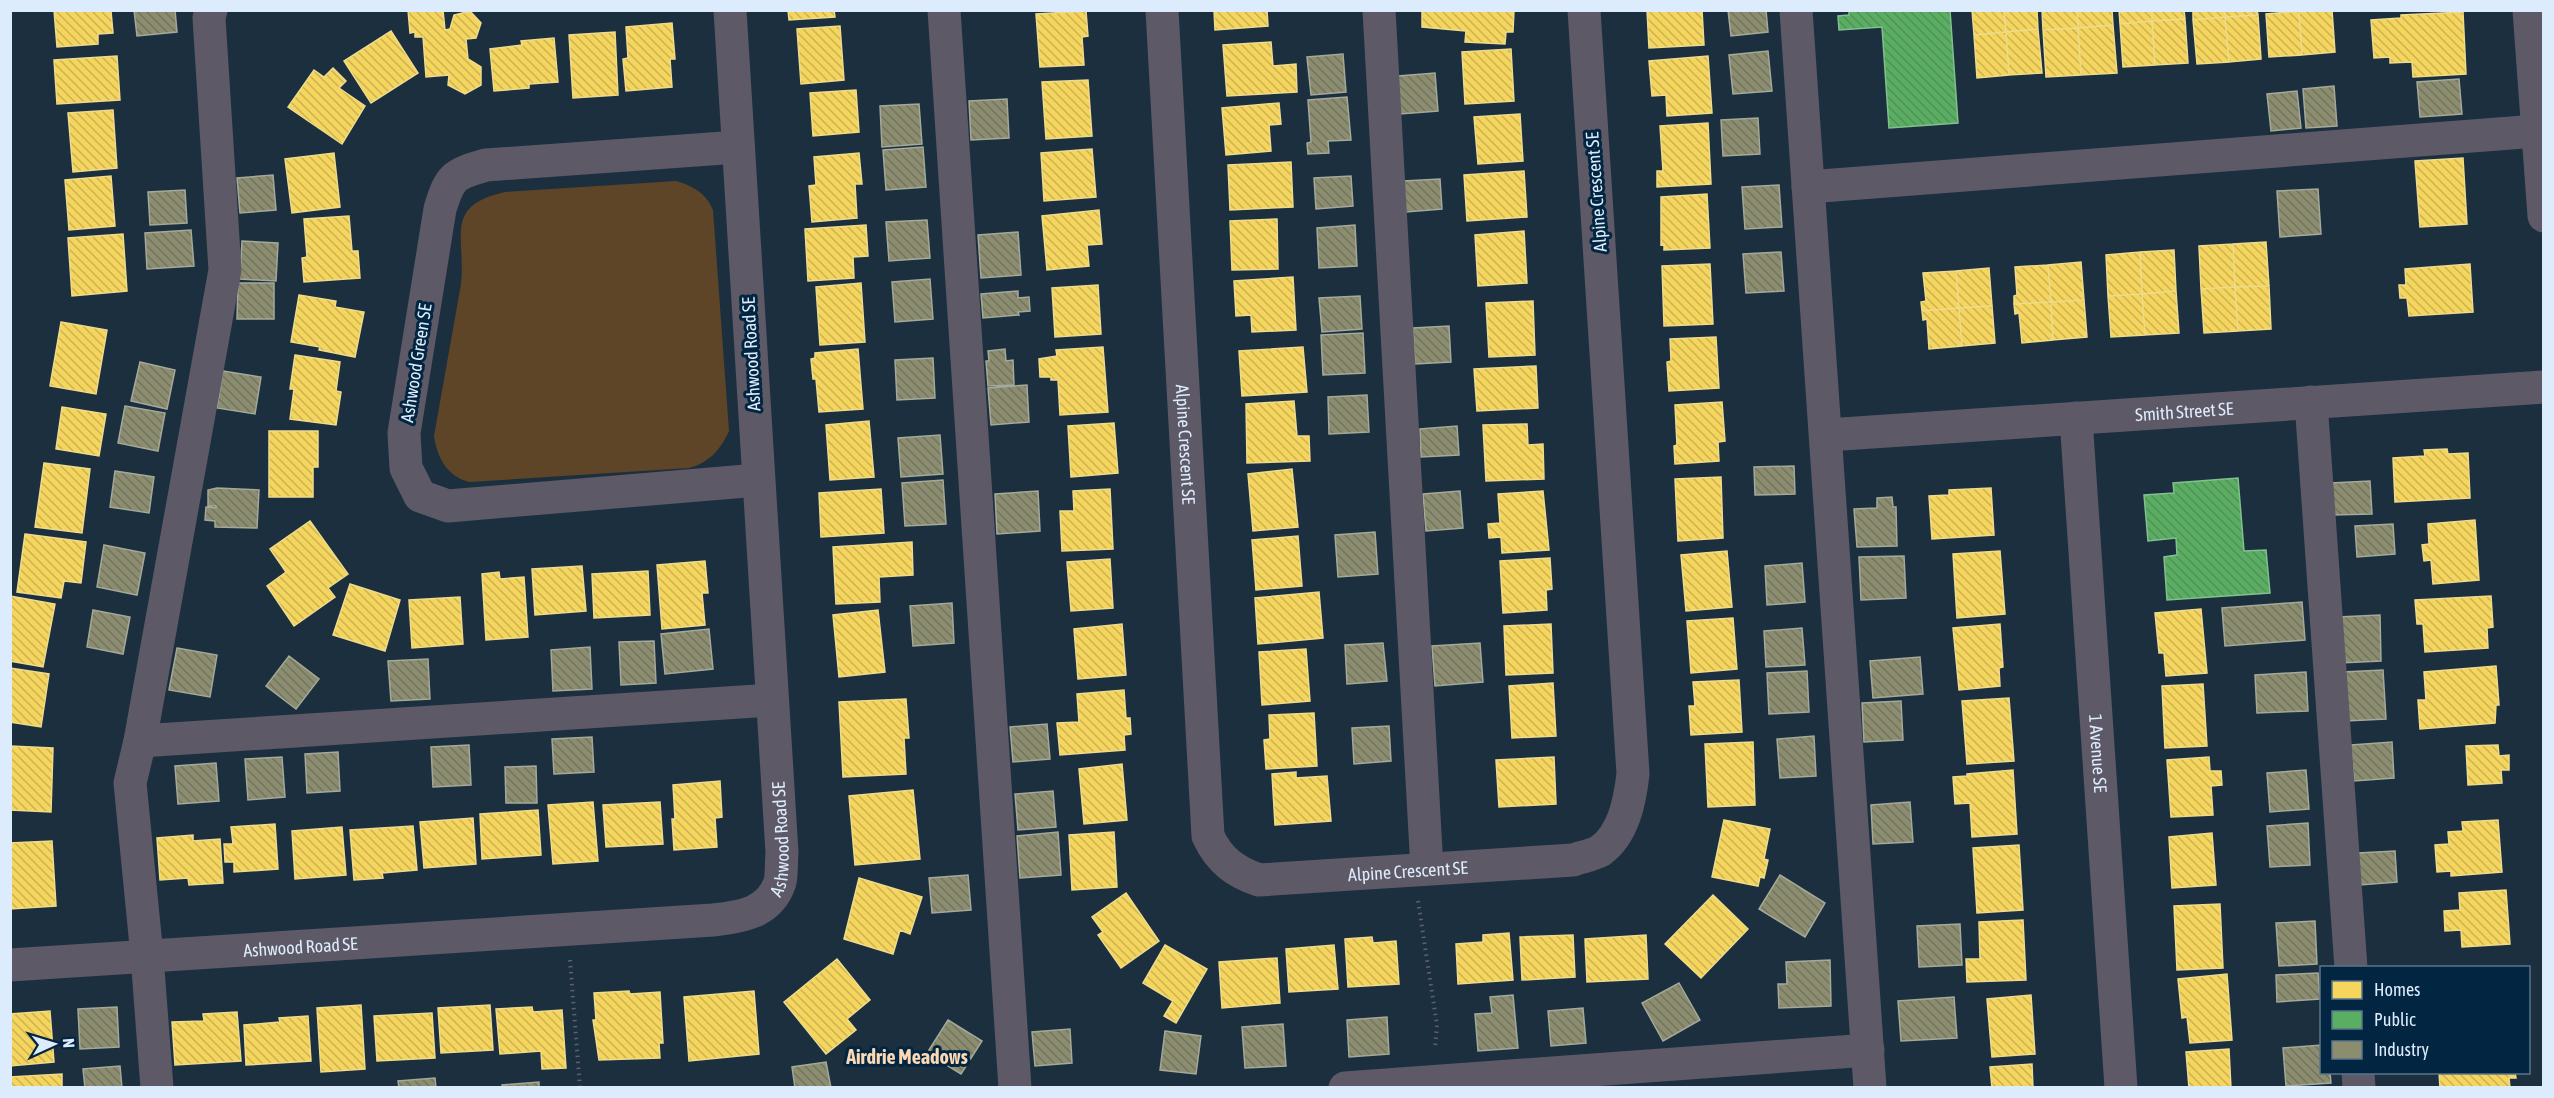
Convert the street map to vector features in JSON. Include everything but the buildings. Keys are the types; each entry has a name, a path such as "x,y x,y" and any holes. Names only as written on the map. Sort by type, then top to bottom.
{"street":[{"path":"157,1088 130,783 140,741 225,270 209,18 211,10"},
{"name":"Ashwood Road SE","path":"10,965 713,920 742,917 766,906 780,882 782,853 730,10"},
{"path":"944,10 1015,1088"},
{"name":"Alpine Crescent SE","path":"1162,10 1208,836 1215,851 1227,864 1242,875 1259,880 1573,860 1600,851 1617,832 1630,805 1633,774 1584,10"},
{"path":"1379,10 1420,870"},
{"path":"1796,10 1827,435 1870,1088"},
{"path":"2529,10 2544,216"},
{"path":"1808,187 2537,131"},
{"name":"Ashwood Green SE","path":"738,147 486,165 467,170 451,179 440,209 404,433 406,468 420,496 448,506 758,480"},
{"name":"Smith Street SE","path":"1827,435 2544,387"},
{"path":"2311,402 2351,966"},
{"name":"1 Avenue SE","path":"2076,418 2121,1088"},
{"path":"140,741 772,700"},
{"path":"1345,1088 1868,1050"}],"path":[{"path":"1420,870 1437,1025 1432,1082"},
{"path":"567,930 580,1088"}],"shaded area":[{"path":"676,181 698,191 707,199 713,210 729,431 722,444 703,463 689,468 470,482 455,476 444,465 434,436 461,284 461,237 465,215 473,206 486,198 505,192"}],"district":[{"name":"Airdrie Meadows","path":"907,1056"}]}
